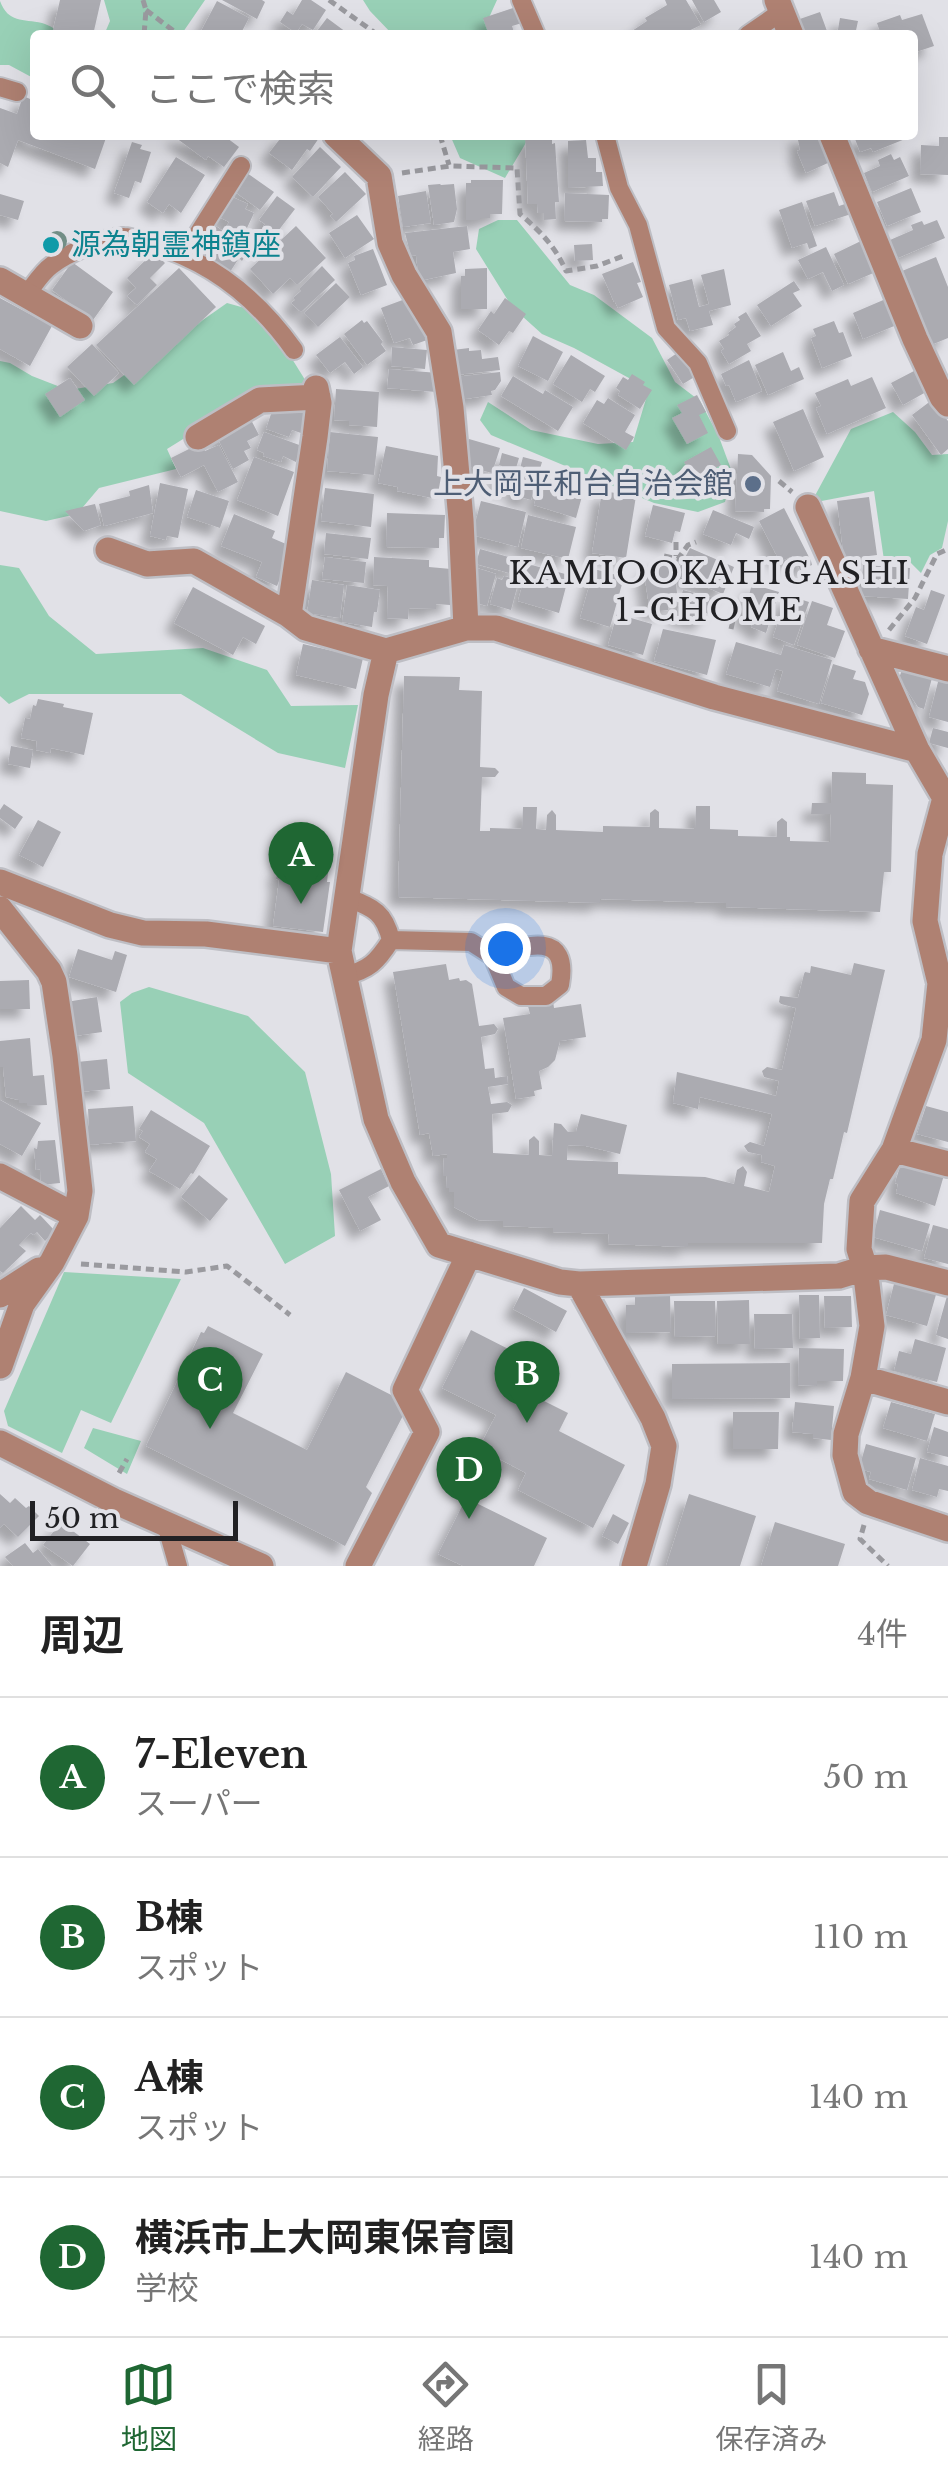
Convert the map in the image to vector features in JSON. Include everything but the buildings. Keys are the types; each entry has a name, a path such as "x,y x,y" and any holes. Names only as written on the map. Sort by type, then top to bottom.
{"street":[{"path":"341,140 380,176 390,244 439,332 453,427 466,628"},
{"path":"834,140 916,339 948,404"},
{"path":"0,280 80,326"},
{"path":"198,437 260,400 317,393 308,496 289,616"},
{"path":"808,506 917,750 947,798 930,854 941,1042 894,1150 862,1201 859,1249 872,1326 846,1434 845,1455 855,1492 868,1502 948,1529"},
{"path":"108,550 147,564 194,561 306,628 386,650 466,628 496,628 714,697 917,750"},
{"path":"872,648 948,670"},
{"path":"386,650 346,897 342,964 376,1120 438,1245 560,1282 579,1284 839,1276 886,1266 948,1284"},
{"path":"0,882 110,925 143,933 206,934 342,964"},
{"path":"0,909 54,982 80,1191 76,1216 52,1262 22,1304 0,1366"},
{"path":"894,1150 948,1164"},
{"path":"0,1176 76,1216"},
{"path":"358,1566 427,1432 405,1390 469,1254"},
{"path":"0,1295 52,1262"},
{"path":"579,1284 664,1446 658,1484 634,1566"},
{"path":"862,1378 948,1402"},
{"path":"0,1442 114,1502 261,1566"}],"lane":[{"path":"521,0 534,30"},
{"path":"755,30 784,10"},
{"path":"608,140 619,188 638,226 666,328 698,363 727,431"},
{"path":"184,256 241,166"},
{"path":"26,294 52,264 96,242 123,237 171,249 242,290 274,321 294,350"},
{"path":"342,964 364,971 391,940 386,922 378,914 346,897"},
{"path":"391,940 472,942 494,956"},
{"path":"166,1524 178,1566"}],"path":[{"path":"143,0 144,30"},
{"path":"329,0 371,30"},
{"path":"146,10 172,30"},
{"path":"442,140 450,166"},
{"path":"380,176 450,166 517,168 520,214 543,234 566,271 597,266 644,248"},
{"path":"676,542 678,559"},
{"path":"678,559 688,545 696,542"},
{"path":"872,648 916,598 937,554 948,549"},
{"path":"664,556 678,559"},
{"path":"731,629 734,616"},
{"path":"52,1262 186,1272 227,1266 290,1315"},
{"path":"124,1476 118,1472 127,1458"},
{"path":"866,1516 860,1540 888,1566"}],"green space":[{"path":"104,0 205,0 184,30 106,30 110,21"},
{"path":"363,0 497,0 487,22 489,30 388,30"},
{"path":"0,1 12,17 56,30 30,30 30,76 9,65 0,65"},
{"path":"452,140 528,140 505,178 460,158"},
{"path":"498,220 517,220 570,285 594,295 652,338 675,382 700,401 719,437 732,472 725,502 698,512 654,503 491,435 480,420 488,402 531,430 598,444 633,442 649,389 542,334 512,307 476,249 479,229"},
{"path":"227,303 252,310 284,346 312,391 259,392 167,449 176,469 99,488 77,514 46,521 0,511 0,361 68,390 113,383"},
{"path":"893,412 932,455 948,454 948,521 942,548 930,555 921,573 911,563 884,560 874,491 811,503 851,429"},
{"path":"0,565 19,568 49,616 96,654 203,648 267,670 291,706 358,705 345,768 278,753 181,694 29,694 9,704 0,696"},
{"path":"149,987 248,1016 305,1072 331,1174 335,1236 285,1264 204,1123 128,1073 120,1002"},
{"path":"64,1272 181,1279 111,1423 81,1410 62,1453 8,1426 4,1411"},
{"path":"93,1428 141,1441 127,1474 84,1448"}],"place":[{"name":"源為朝霊神鎮座","path":"51,245"},
{"name":"上大岡平和台自治会館","path":"753,484"},
{"name":"7-Eleven","path":"301,904"},
{"name":"B棟","path":"527,1423"},
{"name":"A棟","path":"210,1429"},
{"name":"横浜市上大岡東保育園","path":"469,1519"}],"district":[{"name":"KAMIOOKAHIGASHI 1-CHOME","path":"710,592"}]}
